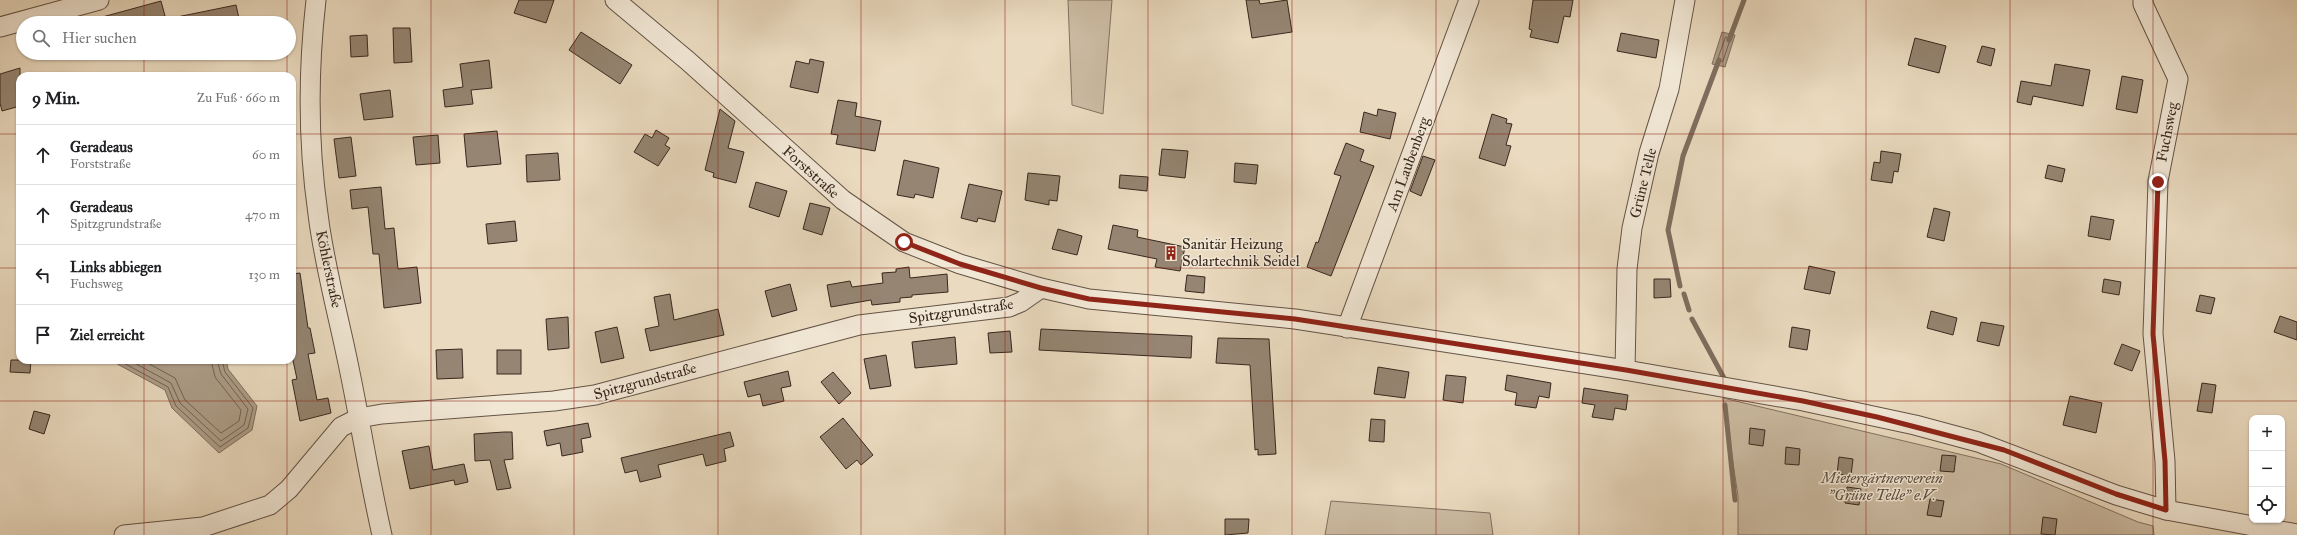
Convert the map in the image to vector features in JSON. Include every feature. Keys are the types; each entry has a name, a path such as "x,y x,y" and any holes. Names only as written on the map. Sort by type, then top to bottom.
{"street":[{"path":"38,16 99,0"},
{"name":"Köhlerstraße","path":"316,0 312,35 311,109 314,186 318,216 359,418 368,473 382,535"},
{"name":"Forststraße","path":"615,0 688,61 843,200 888,232 940,258 1041,288"},
{"name":"Am Laubenberg","path":"1347,328 1469,0"},
{"name":"Grüne Telle","path":"1626,370 1627,269 1632,228 1649,153 1670,89 1685,0"},
{"name":"Fuchsweg","path":"2143,0 2143,4 2178,79 2158,182 2153,334 2165,461 2166,510"},
{"path":"0,26 16,22"},
{"path":"1041,288 1089,299 1254,314 1626,370 1803,401 1922,427 2004,450 2116,494 2166,510 2297,534"},
{"name":"Spitzgrundstraße","path":"124,535 203,527 270,505 289,489 342,427 359,418 382,414 554,401 595,395 859,325 1009,307 1021,302 1041,288"}],"green space":[{"path":"1068,0 1112,0 1103,114 1072,105"},
{"name":"Mietergärtnerverein \"Grüne Telle\" e.V.","path":"1723,398 2001,464 2138,522 2153,526 2154,535 1738,535 1738,496"},
{"path":"1331,501 1490,513 1493,535 1325,535"}],"water":[{"path":"1722,32 1735,35 1725,67 1712,64"},
{"path":"117,364 227,364 228,369 257,406 252,430 219,453 172,408 165,390"}],"building":[{"path":"519,0 554,0 546,23 514,13"},
{"path":"1246,0 1259,0 1260,4 1287,0 1292,32 1252,38"},
{"path":"1533,0 1573,0 1570,17 1564,16 1558,43 1530,37 1532,30 1529,29"},
{"path":"161,1 165,16 106,16"},
{"path":"236,5 238,16 182,16"},
{"path":"393,28 410,28 412,62 394,63"},
{"path":"581,32 632,65 620,84 569,50"},
{"path":"1621,33 1659,40 1656,58 1617,51"},
{"path":"367,35 368,56 351,57 350,36"},
{"path":"1915,38 1946,46 1939,73 1908,65"},
{"path":"1982,46 1995,49 1991,66 1977,62"},
{"path":"810,59 824,62 818,93 790,87 796,61 809,64"},
{"path":"489,60 492,88 471,90 473,104 445,107 443,90 463,87 460,64"},
{"path":"2055,64 2090,70 2083,106 2033,96 2031,105 2017,102 2021,81 2051,86"},
{"path":"20,68 20,72 16,72 16,107 2,111 0,103 0,74"},
{"path":"2122,76 2143,80 2137,113 2116,109"},
{"path":"390,90 393,117 364,120 360,94"},
{"path":"838,100 857,103 855,116 881,121 875,151 836,144 838,135 831,134"},
{"path":"720,109 735,121 728,148 744,152 736,183 713,177 714,173 705,170"},
{"path":"1378,109 1396,113 1390,139 1360,132 1364,112 1377,116"},
{"path":"1492,114 1507,119 1506,123 1512,124 1506,145 1511,146 1505,166 1479,158"},
{"path":"656,130 669,138 665,145 670,148 658,166 634,152 645,134 652,138"},
{"path":"497,131 501,164 467,167 464,134"},
{"path":"438,135 440,163 416,165 413,137"},
{"path":"351,137 356,176 339,178 334,139"},
{"path":"1346,143 1364,150 1360,161 1374,166 1331,276 1307,267 1316,242 1318,243 1341,176 1334,174"},
{"path":"1162,149 1188,151 1185,178 1159,175"},
{"path":"1881,151 1901,154 1898,172 1894,171 1892,183 1871,180 1874,162 1880,163"},
{"path":"558,153 560,180 527,182 526,155"},
{"path":"1423,156 1435,160 1421,196 1410,191"},
{"path":"904,160 939,168 933,198 915,194 914,198 897,195"},
{"path":"1235,163 1258,165 1256,184 1234,182"},
{"path":"2048,165 2065,169 2062,182 2045,178"},
{"path":"1028,173 1060,176 1057,201 1049,200 1049,205 1025,200"},
{"path":"1120,175 1148,177 1147,191 1119,188"},
{"path":"756,182 787,191 779,217 749,207"},
{"path":"969,184 1002,191 995,222 978,218 977,222 961,218"},
{"path":"381,187 385,229 394,228 398,269 417,267 421,303 384,308 379,254 373,254 368,207 352,209 350,190"},
{"path":"810,203 830,208 822,235 803,229"},
{"path":"1934,208 1950,212 1944,241 1927,237"},
{"path":"2091,216 2114,220 2110,240 2088,236"},
{"path":"515,221 517,241 488,244 486,224"},
{"path":"1113,225 1138,230 1137,237 1185,247 1180,271 1155,267 1157,259 1108,249"},
{"path":"1058,229 1082,236 1077,255 1052,249"},
{"path":"1809,266 1835,272 1830,294 1804,289"},
{"path":"909,267 910,278 947,274 948,292 912,295 912,297 900,298 900,302 872,305 871,300 831,307 827,285 850,281 852,287 883,283 882,273 896,272 896,269"},
{"path":"300,273 308,328 310,328 315,353 308,354 317,400 328,398 331,413 300,421 292,380 297,379 294,364 296,364 296,274"},
{"path":"1187,275 1205,277 1204,293 1185,291"},
{"path":"1654,279 1670,279 1671,297 1654,298"},
{"path":"2104,279 2121,282 2119,295 2102,292"},
{"path":"790,284 797,310 772,317 765,291"},
{"path":"670,294 674,320 718,309 724,335 650,351 645,329 659,326 654,297"},
{"path":"2200,295 2215,298 2211,314 2196,311"},
{"path":"1931,311 1957,318 1953,335 1927,328"},
{"path":"2280,316 2297,322 2297,340 2274,332"},
{"path":"568,317 569,348 548,350 546,319"},
{"path":"1981,322 2004,326 1999,346 1977,341"},
{"path":"617,327 624,358 601,363 595,332"},
{"path":"1792,327 1810,330 1807,350 1789,347"},
{"path":"1041,329 1192,336 1191,358 1039,350"},
{"path":"1010,331 1012,352 990,353 988,333"},
{"path":"955,337 957,364 915,368 912,342"},
{"path":"1218,338 1269,339 1276,454 1258,455 1258,449 1255,450 1250,365 1216,363"},
{"path":"2122,344 2140,351 2132,371 2114,364"},
{"path":"462,349 463,378 437,379 436,350"},
{"path":"497,350 521,350 521,374 497,374"},
{"path":"886,355 891,386 870,389 864,359"},
{"path":"11,360 16,360 16,364 31,364 30,373 10,372"},
{"path":"1378,367 1409,372 1405,398 1374,394"},
{"path":"788,371 791,386 781,388 784,401 763,406 760,394 748,397 744,382"},
{"path":"833,372 851,393 839,404 821,382"},
{"path":"1446,375 1466,377 1463,403 1443,400"},
{"path":"1507,375 1551,383 1549,398 1539,396 1536,408 1515,405 1517,393 1505,390"},
{"path":"2202,383 2216,385 2212,413 2197,411"},
{"path":"1584,388 1628,395 1626,410 1615,408 1613,420 1592,417 1595,405 1582,403"},
{"path":"2070,396 2102,403 2096,433 2063,425"},
{"path":"34,411 50,415 44,434 29,429"},
{"path":"843,418 873,455 861,465 857,460 846,469 820,437"},
{"path":"1371,419 1385,420 1384,442 1369,441"},
{"path":"588,423 591,437 581,439 583,452 562,456 560,443 547,446 544,431"},
{"path":"1750,428 1765,430 1763,446 1749,444"},
{"path":"512,432 513,459 504,460 511,488 497,490 490,460 475,461 474,434"},
{"path":"730,432 734,446 724,449 726,461 706,466 703,454 658,465 661,477 640,482 637,470 625,473 621,458"},
{"path":"429,446 433,470 464,464 468,482 455,485 454,480 410,489 402,451"},
{"path":"1786,447 1800,449 1799,465 1785,464"},
{"path":"1942,455 1956,456 1954,472 1940,471"},
{"path":"1839,457 1853,459 1851,475 1837,474"},
{"path":"1847,487 1861,489 1859,505 1845,503"},
{"path":"1930,499 1944,501 1941,517 1927,515"},
{"path":"2043,517 2057,519 2055,535 2041,534"},
{"path":"1225,519 1249,519 1248,533 1225,535"}],"waterway":[{"path":"1729,40 1744,0"},
{"path":"1680,286 1668,230 1683,156 1719,60"},
{"path":"1684,294 1689,310"},
{"path":"1692,319 1724,378"},
{"path":"1725,405 1735,500"}],"place":[{"name":"Sanitär Heizung Solartechnik Seidel","path":"1171,253"}],"route":[{"path":"904,242 940,258 1041,288 1089,299 1295,319 1626,370 1803,401 1915,425 1978,442 2004,450 2065,475 2143,504 2166,510 2165,461 2153,334 2158,182"}]}
